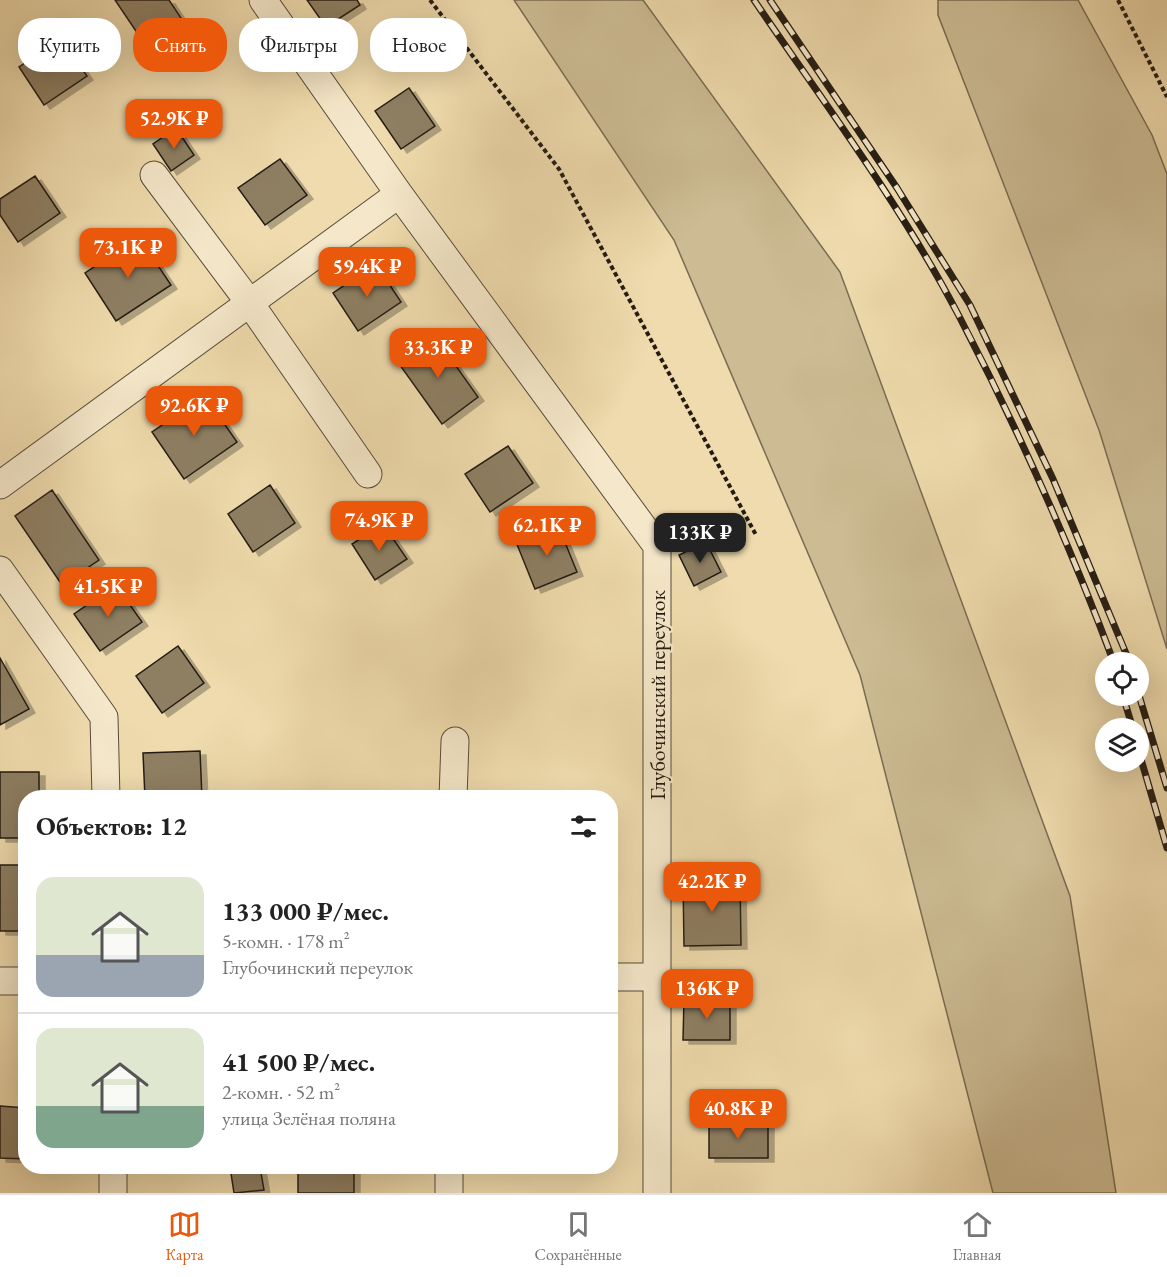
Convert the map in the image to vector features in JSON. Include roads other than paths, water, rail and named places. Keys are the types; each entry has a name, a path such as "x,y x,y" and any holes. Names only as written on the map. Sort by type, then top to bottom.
{"street":[{"name":"Глубочинский переулок","path":"263,0 399,194 657,546 657,1193"},
{"path":"154,175 249,302 368,474"},
{"path":"0,485 399,194"},
{"path":"0,570 104,717 106,790"},
{"path":"453,790 455,741"},
{"path":"618,977 657,977"},
{"path":"0,981 18,981"},
{"path":"113,1174 113,1193"},
{"path":"449,1174 449,1193"}],"railway":[{"path":"754,0 887,194 959,316 1002,400 1042,487 1110,652"},
{"path":"770,0 897,188 970,305 1053,479 1125,652"},
{"path":"1126,706 1130,718"},
{"path":"1142,706 1167,788"},
{"path":"1145,772 1167,848"}]}
